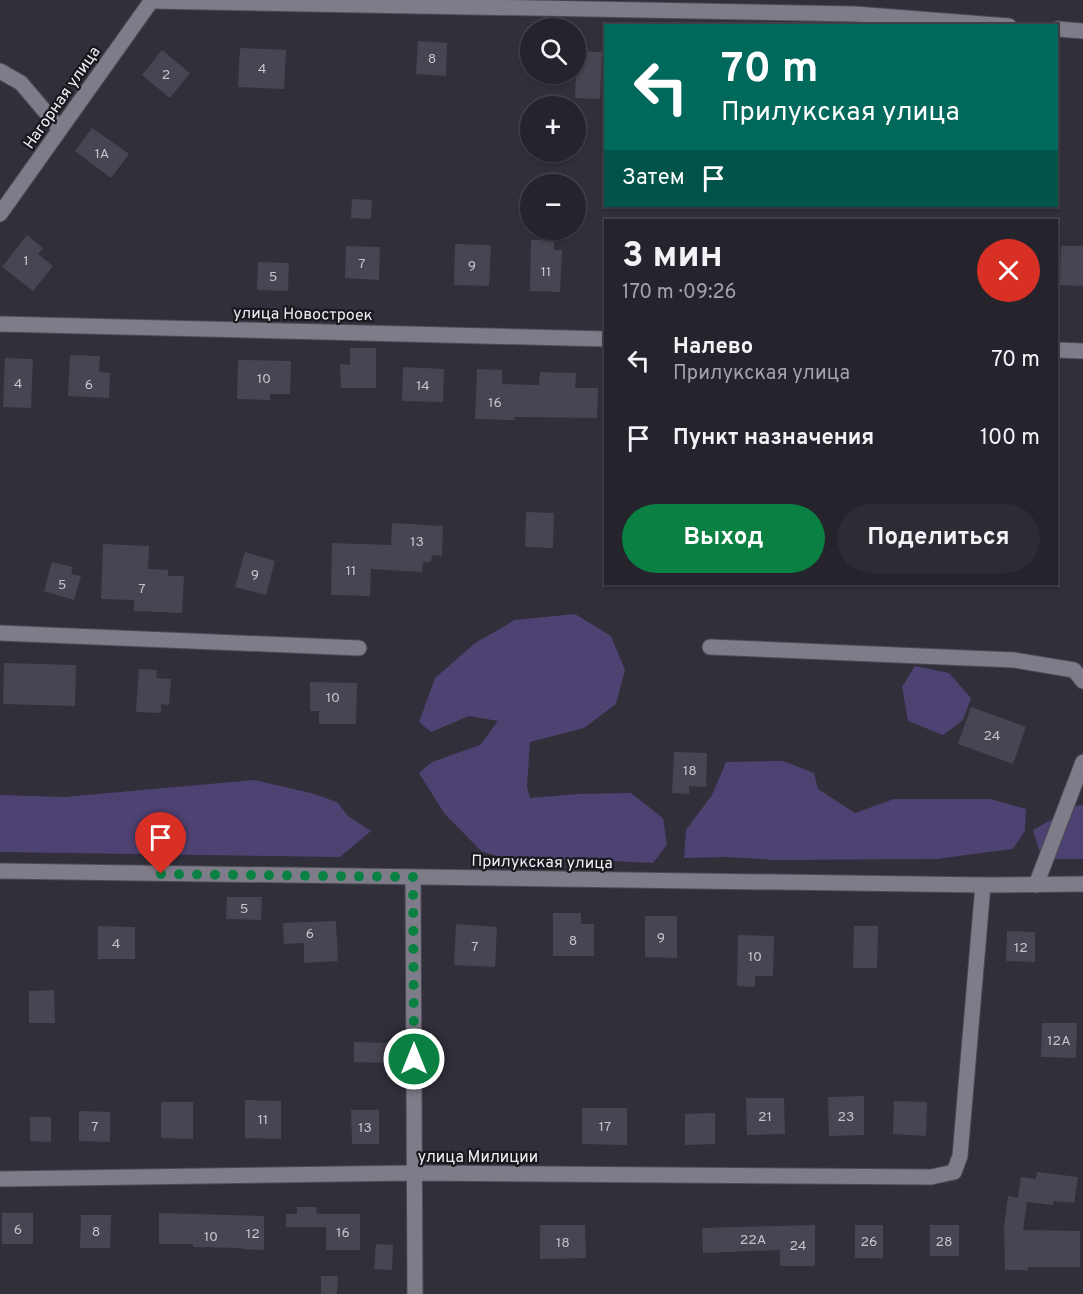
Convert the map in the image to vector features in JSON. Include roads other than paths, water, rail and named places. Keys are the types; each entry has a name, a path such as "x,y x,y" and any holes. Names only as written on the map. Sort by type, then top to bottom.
{"street":[{"path":"151,0 855,14 983,24"},
{"name":"Нагорная улица","path":"0,214 151,0"},
{"path":"1058,29 1083,31"},
{"path":"0,71 21,83 60,129"},
{"name":"улица Новостроек","path":"0,324 604,339"},
{"path":"1058,350 1083,351"},
{"path":"0,633 359,648"},
{"path":"710,647 1014,660 1074,670 1083,681"},
{"path":"1036,885 1083,762"},
{"name":"Прилукская улица","path":"0,871 983,885 1083,884"},
{"path":"413,877 415,1294"},
{"name":"улица Милиции","path":"0,1179 414,1174 931,1177 954,1172 960,1156 983,885"}]}
